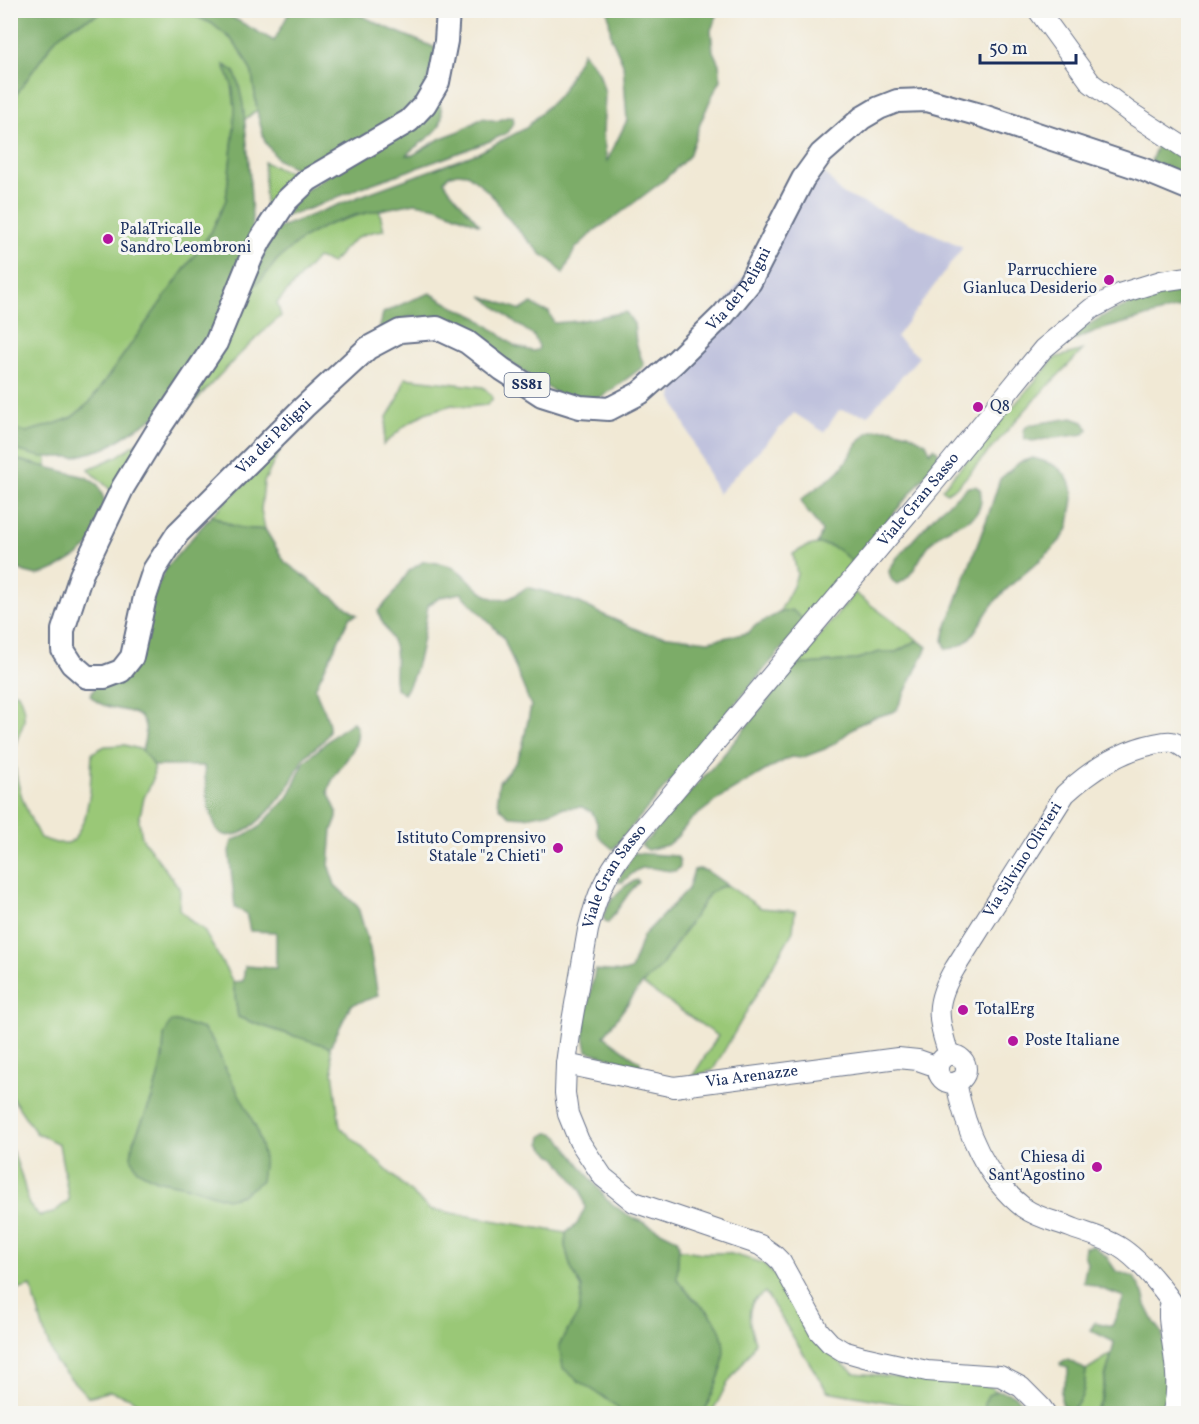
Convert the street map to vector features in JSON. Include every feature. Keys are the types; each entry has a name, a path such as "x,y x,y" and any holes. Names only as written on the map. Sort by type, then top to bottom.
{"main road":[{"name":"Via dei Peligni","path":"448,10 446,42 438,82 425,104 409,121 308,180 286,201 251,258 216,343 123,487 81,575 63,630 63,650 72,664 87,677 105,677 121,671 132,657 145,597 154,570 178,533 304,407 368,348 400,331 437,328 467,342 502,369 542,395 580,407 609,409 639,393 723,315 750,282 803,179 821,154 862,118 879,108 897,102 927,100 981,115 1132,165 1188,188"},
{"path":"1038,10 1091,83 1128,111 1188,150"},
{"name":"Viale Gran Sasso","path":"1046,1413 1021,1387 1000,1376 927,1371 843,1351 830,1343 819,1331 781,1262 774,1255 760,1245 634,1202 603,1177 579,1141 568,1114 565,1093 570,1027 588,930 599,892 613,865 640,831 937,480 1043,349 1091,309 1122,292 1161,281 1188,277"},
{"name":"Via Silvino Olivieri","path":"944,1061 939,1009 942,991 1065,794 1103,764 1125,752 1144,746 1174,742 1188,751"},
{"name":"Via Arenazze","path":"566,1064 674,1087 898,1058 944,1061"},
{"path":"944,1061 938,1072 947,1082 956,1082 960,1105 968,1128 989,1169 1006,1191 1025,1209 1116,1244 1137,1261 1171,1303 1188,1329"},
{"path":"1171,1303 1168,1310 1176,1366 1175,1404 1172,1413"}],"shaded area":[{"path":"825,173 841,193 963,247 896,337 919,357 868,415 839,410 824,432 794,413 718,494 672,398 675,369 808,191"}],"green space":[{"path":"11,10 106,11 74,25 56,38 11,102"},
{"name":"PalaTricalle Sandro Leombroni","path":"106,11 182,11 211,23 231,39 243,55 252,73 257,110 234,128 226,200 211,232 90,402 71,418 46,427 47,465 45,467 11,458 11,102 56,38 74,25"},
{"path":"182,11 221,11 274,41 290,11 352,11 436,48 423,99 315,168 295,168 278,160 265,142 258,116 252,73 243,55 231,39 211,23"},
{"path":"608,11 719,11 711,30 713,51 719,64 721,80 700,124 689,156 664,180 595,230 575,249 563,274 520,232 496,200 480,184 467,174 457,173 448,176 444,181 480,225 437,207 415,203 356,215 327,225 303,238 277,260 263,278 249,290 266,249 278,228 478,153 526,128 561,93 583,52 599,72 605,93 603,136 607,161 627,120 623,64 611,37"},
{"path":"224,65 234,71 243,104 253,236 215,325 159,414 106,448 75,457 41,457 11,449 10,428 26,432 54,424 71,418 90,402 211,232 226,200 234,128 235,108 232,85"},
{"path":"438,99 442,119 439,127 406,155 413,155 441,138 460,131 483,118 497,121 513,117 514,122 507,133 490,141 286,216 295,198"},
{"path":"1160,138 1188,156 1188,176 1151,161"},
{"path":"264,162 299,175 266,214"},
{"path":"379,209 384,230 360,236 332,263 317,258 277,303 281,316 240,354 176,422 226,339 243,308 249,290 263,278 277,260 303,238 327,225"},
{"path":"1177,291 1181,307 1096,331 1063,344 1103,316"},
{"path":"430,293 475,316 515,346 532,351 538,350 539,346 533,335 482,296 521,310 532,303 549,312 554,323 626,312 634,324 636,343 644,366 602,397 575,400 556,393 450,323 410,317 379,330 383,313"},
{"path":"1083,350 1037,397 959,485 947,493 942,489 1055,358"},
{"path":"405,378 483,387 492,396 492,400 487,405 468,407 452,405 425,413 406,425 383,445 387,417 398,399"},
{"path":"1072,418 1083,422 1088,429 1084,434 1032,441 1025,439 1023,431 1028,425"},
{"path":"891,429 908,433 926,443 930,452 934,448 939,456 853,563 833,547 817,544 822,532 801,500 839,471 867,434 872,431"},
{"path":"141,440 113,492 88,469 116,457"},
{"path":"282,446 264,482 261,510 265,529 237,527 212,515"},
{"path":"10,458 86,477 98,485 104,499 105,512 91,544 77,556 48,572 37,575 11,565"},
{"path":"1033,458 1061,470 1068,480 1073,498 1067,531 1047,554 1000,596 969,639 955,648 946,649 943,640 945,631 1000,479 1020,462"},
{"path":"975,486 980,489 981,499 975,515 939,535 925,550 907,577 897,584 893,582 889,571 896,559 938,512 968,487"},
{"path":"212,515 237,527 265,529 285,562 357,615 350,617 315,688 328,721 327,735 304,758 286,790 267,813 251,827 233,835 224,835 217,831 208,806 204,766 154,766 142,750 144,722 138,715 98,703 90,695 96,686 112,680 166,568"},
{"path":"817,544 833,547 853,563 805,621 792,610 779,613 797,574 793,554 805,547"},
{"path":"424,561 452,567 490,597 509,598 527,587 580,603 645,633 708,641 748,633 756,625 779,613 792,610 805,621 613,849 597,833 597,823 592,812 582,807 563,808 525,817 510,816 500,808 497,797 499,782 516,762 522,748 531,706 503,637 461,593 441,597 428,605 414,675 404,694 396,688 394,645 378,611 392,596 409,571"},
{"path":"855,593 918,640 896,652 880,652 854,660 796,665"},
{"path":"918,640 927,647 897,709 893,712 858,725 825,749 801,758 791,757 768,769 721,797 691,820 667,845 648,850 641,845 725,753 796,665 854,660 880,652 896,652"},
{"path":"11,691 18,693 24,713 15,747 18,783 25,806 40,838 56,843 68,843 74,840 85,818 90,792 92,753 105,746 125,745 142,750 154,766 153,779 144,798 139,820 142,838 180,889 179,909 203,929 233,982 238,1017 330,1047 340,1127 429,1209 566,1233 565,1246 571,1268 582,1288 580,1312 559,1345 601,1395 617,1407 620,1413 152,1413 130,1398 110,1391 88,1397 56,1363 31,1286 11,1292 11,1150 22,1177 29,1205 40,1216 53,1213 69,1200 59,1144 36,1133 11,1096","holes":["164,1036 213,1042 226,1070 186,1186 156,1180 133,1142 154,1091 161,1064"]},
{"path":"353,722 357,729 355,745 328,792 337,812 332,830 329,867 335,885 358,907 370,949 378,996 351,1005 330,1047 238,1017 233,982 243,981 245,966 276,968 276,932 250,931 246,913 235,908 229,851 232,841 257,829 289,796 304,762"},
{"path":"634,853 677,856 680,867 676,871 643,868 637,870 623,882 617,882"},
{"path":"694,870 707,871 727,885 709,894 660,968 642,984 604,1036 640,1062 641,1067 587,1051 584,1036 585,1021 595,970 624,972 631,970 643,936 688,889"},
{"path":"637,880 639,882 608,923 605,921 603,917 605,911 612,900 626,886"},
{"path":"727,885 761,908 795,911 793,931 713,1070 692,1077 718,1036 642,984 660,968 709,894"},
{"path":"171,1021 203,1029 213,1041 257,1130 264,1158 261,1181 242,1195 227,1199 186,1186 156,1180 137,1170 131,1157 133,1142 152,1099 163,1058 164,1036"},
{"path":"548,1133 559,1137 607,1200 626,1214 677,1239 679,1244 677,1279 709,1313 718,1325 722,1337 723,1363 704,1413 620,1413 617,1407 563,1368 559,1345 579,1312 582,1288 571,1268 565,1246 566,1233 577,1224 585,1208 581,1190 557,1159 541,1143 542,1136"},
{"path":"1094,1246 1106,1256 1116,1271 1134,1277 1155,1323 1162,1332 1173,1378 1165,1413 1092,1413 1102,1398 1114,1342 1090,1330 1095,1322 1112,1326 1124,1297 1083,1282 1087,1263 1084,1254 1085,1247"},
{"path":"678,1249 702,1253 728,1253 763,1263 783,1284 821,1347 854,1373 988,1385 997,1391 988,1395 984,1403 988,1414 950,1413 827,1391 765,1292 751,1306 750,1322 755,1342 750,1353 727,1384 712,1413 704,1413 722,1369 709,1312 693,1299 677,1279"},
{"path":"1178,1331 1188,1338 1188,1413 1179,1413"},
{"path":"1111,1354 1102,1394 1096,1408 1092,1413 1070,1412 1082,1397 1086,1370"},
{"path":"1065,1360 1086,1370 1082,1397 1070,1412 1061,1403 1061,1391 1068,1368 1061,1366 1060,1363"},
{"path":"997,1391 1013,1395 1032,1413 988,1413 984,1403 988,1395"}],"place":[{"name":"PalaTricalle Sandro Leombroni","path":"108,239"},
{"name":"Parrucchiere Gianluca Desiderio","path":"1109,280"},
{"name":"Q8","path":"978,407"},
{"name":"Istituto Comprensivo Statale \"2 Chieti\"","path":"558,848"},
{"name":"TotalErg","path":"963,1010"},
{"name":"Poste Italiane","path":"1013,1041"},
{"name":"Chiesa di Sant'Agostino","path":"1097,1167"}]}
